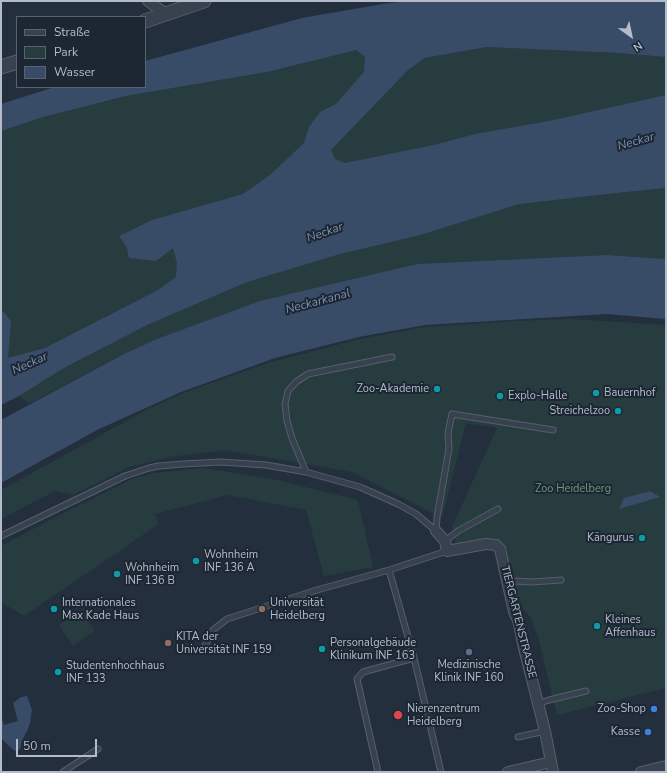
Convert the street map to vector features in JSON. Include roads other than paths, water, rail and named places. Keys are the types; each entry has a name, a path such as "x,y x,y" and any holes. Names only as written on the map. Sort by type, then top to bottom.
{"street":[{"path":"148,1 166,14"},
{"path":"146,20 204,1"},
{"path":"1,67 16,62"},
{"path":"436,531 446,546"},
{"name":"TIERGARTENSTRASSE","path":"446,546 486,544 496,545 500,549 514,612 518,620 545,731 552,767"},
{"path":"641,772 666,766"},
{"path":"508,772 552,767"}],"lane":[{"path":"306,472 292,438 287,421 285,404 288,390 296,382 308,374 392,356"},
{"path":"436,531 438,510 449,449 448,433 452,414 553,430"},
{"path":"1,536 125,476 149,468 221,462 266,465 306,472 360,486 416,514 436,531"},
{"path":"205,646 213,630 227,619 317,590 390,570 446,546 458,531 498,509"},
{"path":"390,570 414,658 441,772"},
{"path":"507,582 561,580"},
{"path":"378,772 357,679 363,672 414,658"},
{"path":"538,704 586,691"},
{"path":"518,737 545,731"},
{"path":"63,772 98,749"}],"water":[{"name":"Neckar","path":"412,1 666,1 666,57 618,53 487,47 424,58 407,71 331,150 335,159 345,163 434,145 475,134 549,121 666,95 666,188 519,204 420,235 340,254 247,282 147,325 64,368 19,396 1,405 1,309 11,321 8,358 45,348 158,290 176,277 177,263 173,248 156,261 129,258 127,248 119,236 152,220 243,194 270,175 304,143 309,127 320,112 336,104 364,72 365,57 356,50 267,72 126,96 43,117 1,131 1,104 52,88 146,88 146,61 302,18 389,3"},
{"name":"Neckarkanal","path":"607,255 666,259 666,319 607,314 425,325 359,337 275,358 181,392 97,430 1,483 1,420 122,355 157,339 260,301 417,264"},
{"path":"650,491 660,497 619,509 624,498"},
{"path":"27,696 32,710 30,723 21,742 21,747 19,750 15,751 1,738 1,715 4,725 18,721 13,703 21,697"}],"place":[{"name":"Zoo-Akademie","path":"437,389"},
{"name":"Bauernhof","path":"596,393"},
{"name":"Explo-Halle","path":"500,396"},
{"name":"Streichelzoo","path":"618,411"},
{"name":"Kängurus","path":"642,538"},
{"name":"Wohnheim INF 136 A","path":"196,561"},
{"name":"Wohnheim INF 136 B","path":"117,574"},
{"name":"Internationales Max Kade Haus","path":"54,609"},
{"name":"Universität Heidelberg","path":"262,609"},
{"name":"Kleines Affenhaus","path":"597,626"},
{"name":"KITA der Universität INF 159","path":"168,643"},
{"name":"Personalgebäude Klinikum INF 163","path":"322,649"},
{"name":"Medizinische Klinik INF 160","path":"469,652"},
{"name":"Studentenhochhaus INF 133","path":"58,672"},
{"name":"Zoo-Shop","path":"654,709"},
{"name":"Nierenzentrum Heidelberg","path":"398,715"},
{"name":"Kasse","path":"648,732"}],"park label":[{"name":"Zoo Heidelberg","path":"573,489"}]}
